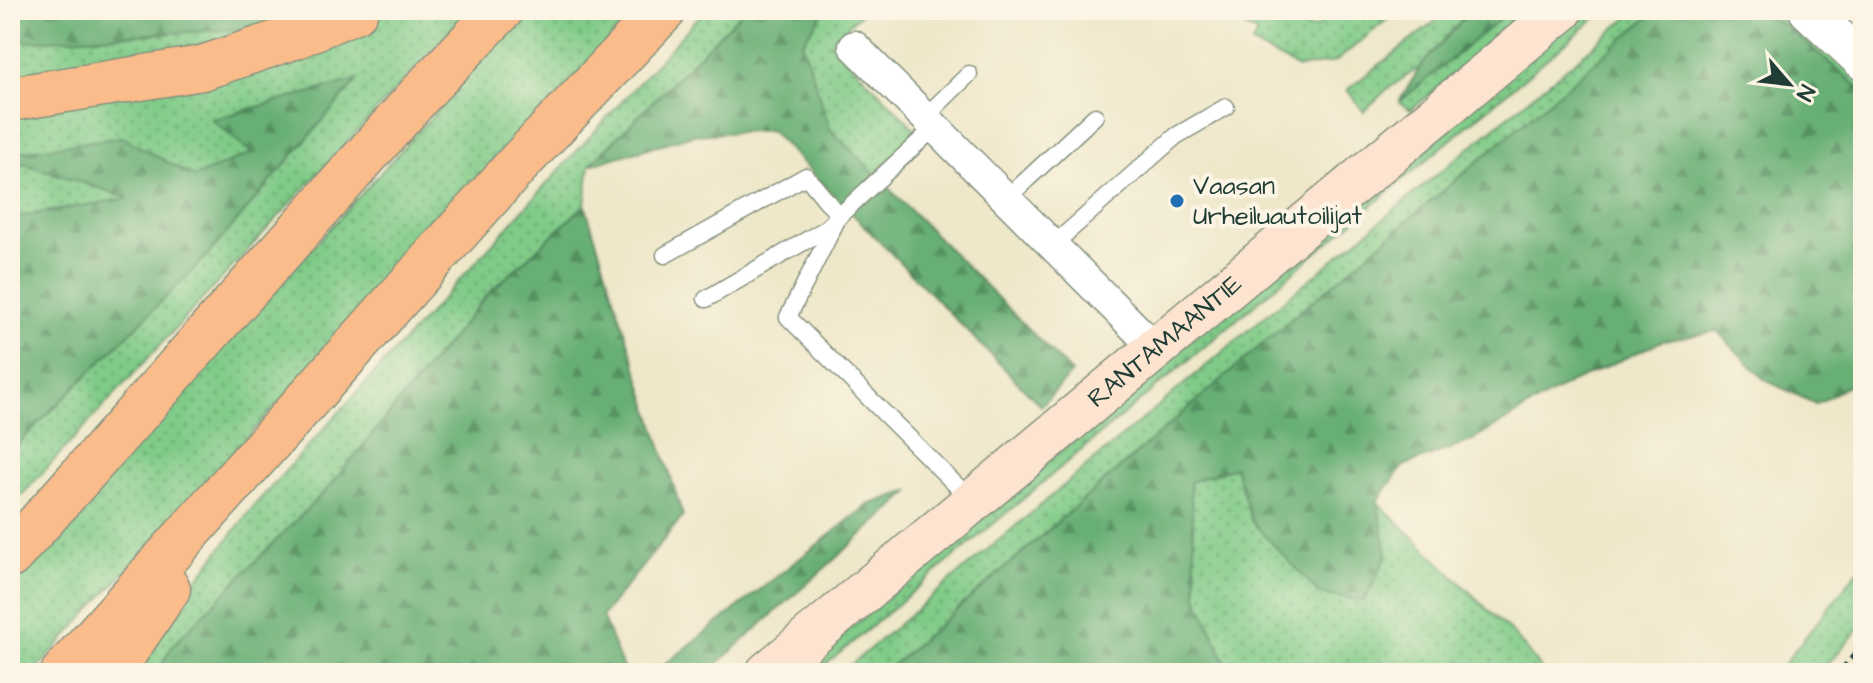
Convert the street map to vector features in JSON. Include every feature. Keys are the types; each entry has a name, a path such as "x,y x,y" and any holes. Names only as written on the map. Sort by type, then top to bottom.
{"highway":[{"path":"10,99 202,68 294,37 356,10"},
{"path":"10,556 426,88 501,10"},
{"path":"63,673 516,166 664,10"},
{"path":"111,673 163,600 202,519"}],"main road":[{"name":"RANTAMAANTIE","path":"767,673 1562,10"}],"street":[{"path":"1808,10 1863,61"},
{"path":"854,46 1157,350"}],"lane":[{"path":"706,299 824,230 930,122 969,74"},
{"path":"1053,245 1176,136 1226,107"},
{"path":"1006,199 1095,116"},
{"path":"665,255 806,176 839,216"},
{"path":"839,216 788,317 974,503"}],"green space":[{"path":"10,10 310,10 278,27 10,42"},
{"path":"394,10 469,10 10,508 10,456 20,441 206,257 357,80 213,119 253,153 194,177 122,137 10,153 10,114 287,56"},
{"path":"528,10 636,10 33,673 10,673 10,581"},
{"path":"705,10 744,10 590,165 585,205 487,295 331,485 173,645 157,673 125,673 253,507"},
{"path":"744,10 825,10 802,43 830,129 1072,373 1041,406 770,130 693,135 590,165"},
{"path":"825,10 864,10 831,43 919,133 874,174 830,129 802,42"},
{"path":"1214,10 1249,10 1283,28 1317,27 1337,10 1399,10 1335,62 1298,68 1252,44 1257,33"},
{"path":"1450,10 1471,10 1420,67 1386,90 1364,112 1347,90"},
{"path":"1471,10 1511,10 1399,102 1420,67"},
{"path":"1511,10 1530,10 1411,110 1399,102"},
{"path":"1582,10 1605,10 816,673 798,673"},
{"path":"1637,10 1657,10 1289,321 884,673 841,673 1276,307"},
{"path":"1657,10 1751,10 1786,26 1863,91 1863,377 1816,404 1765,380 1717,331 1662,341 1568,384 1473,440 1403,466 1377,502 1387,555 1364,601 1320,594 1252,522 1235,467 1190,482 1197,596 1230,673 884,673 1289,321"},
{"path":"1751,10 1782,10 1863,79 1863,91 1786,26"},
{"path":"278,27 133,61 10,79 10,42"},
{"path":"358,79 206,257 21,441 10,456 10,218 129,198 10,159 10,153 122,137 194,177 252,153 212,120"},
{"path":"10,159 131,198 10,218"},
{"path":"585,205 683,516 602,616 625,673 157,673 173,645 331,485 487,295"},
{"path":"1235,466 1252,522 1387,555 1377,502 1517,638 1544,673 1230,673 1197,596 1190,482"},
{"path":"912,490 707,673 654,673 868,505"},
{"path":"1863,564 1863,624 1820,673 1777,673"}],"railway":[{"path":"1839,673 1863,646"}],"place":[{"name":"Vaasan Urheiluautoilijat","path":"1177,201"}]}
